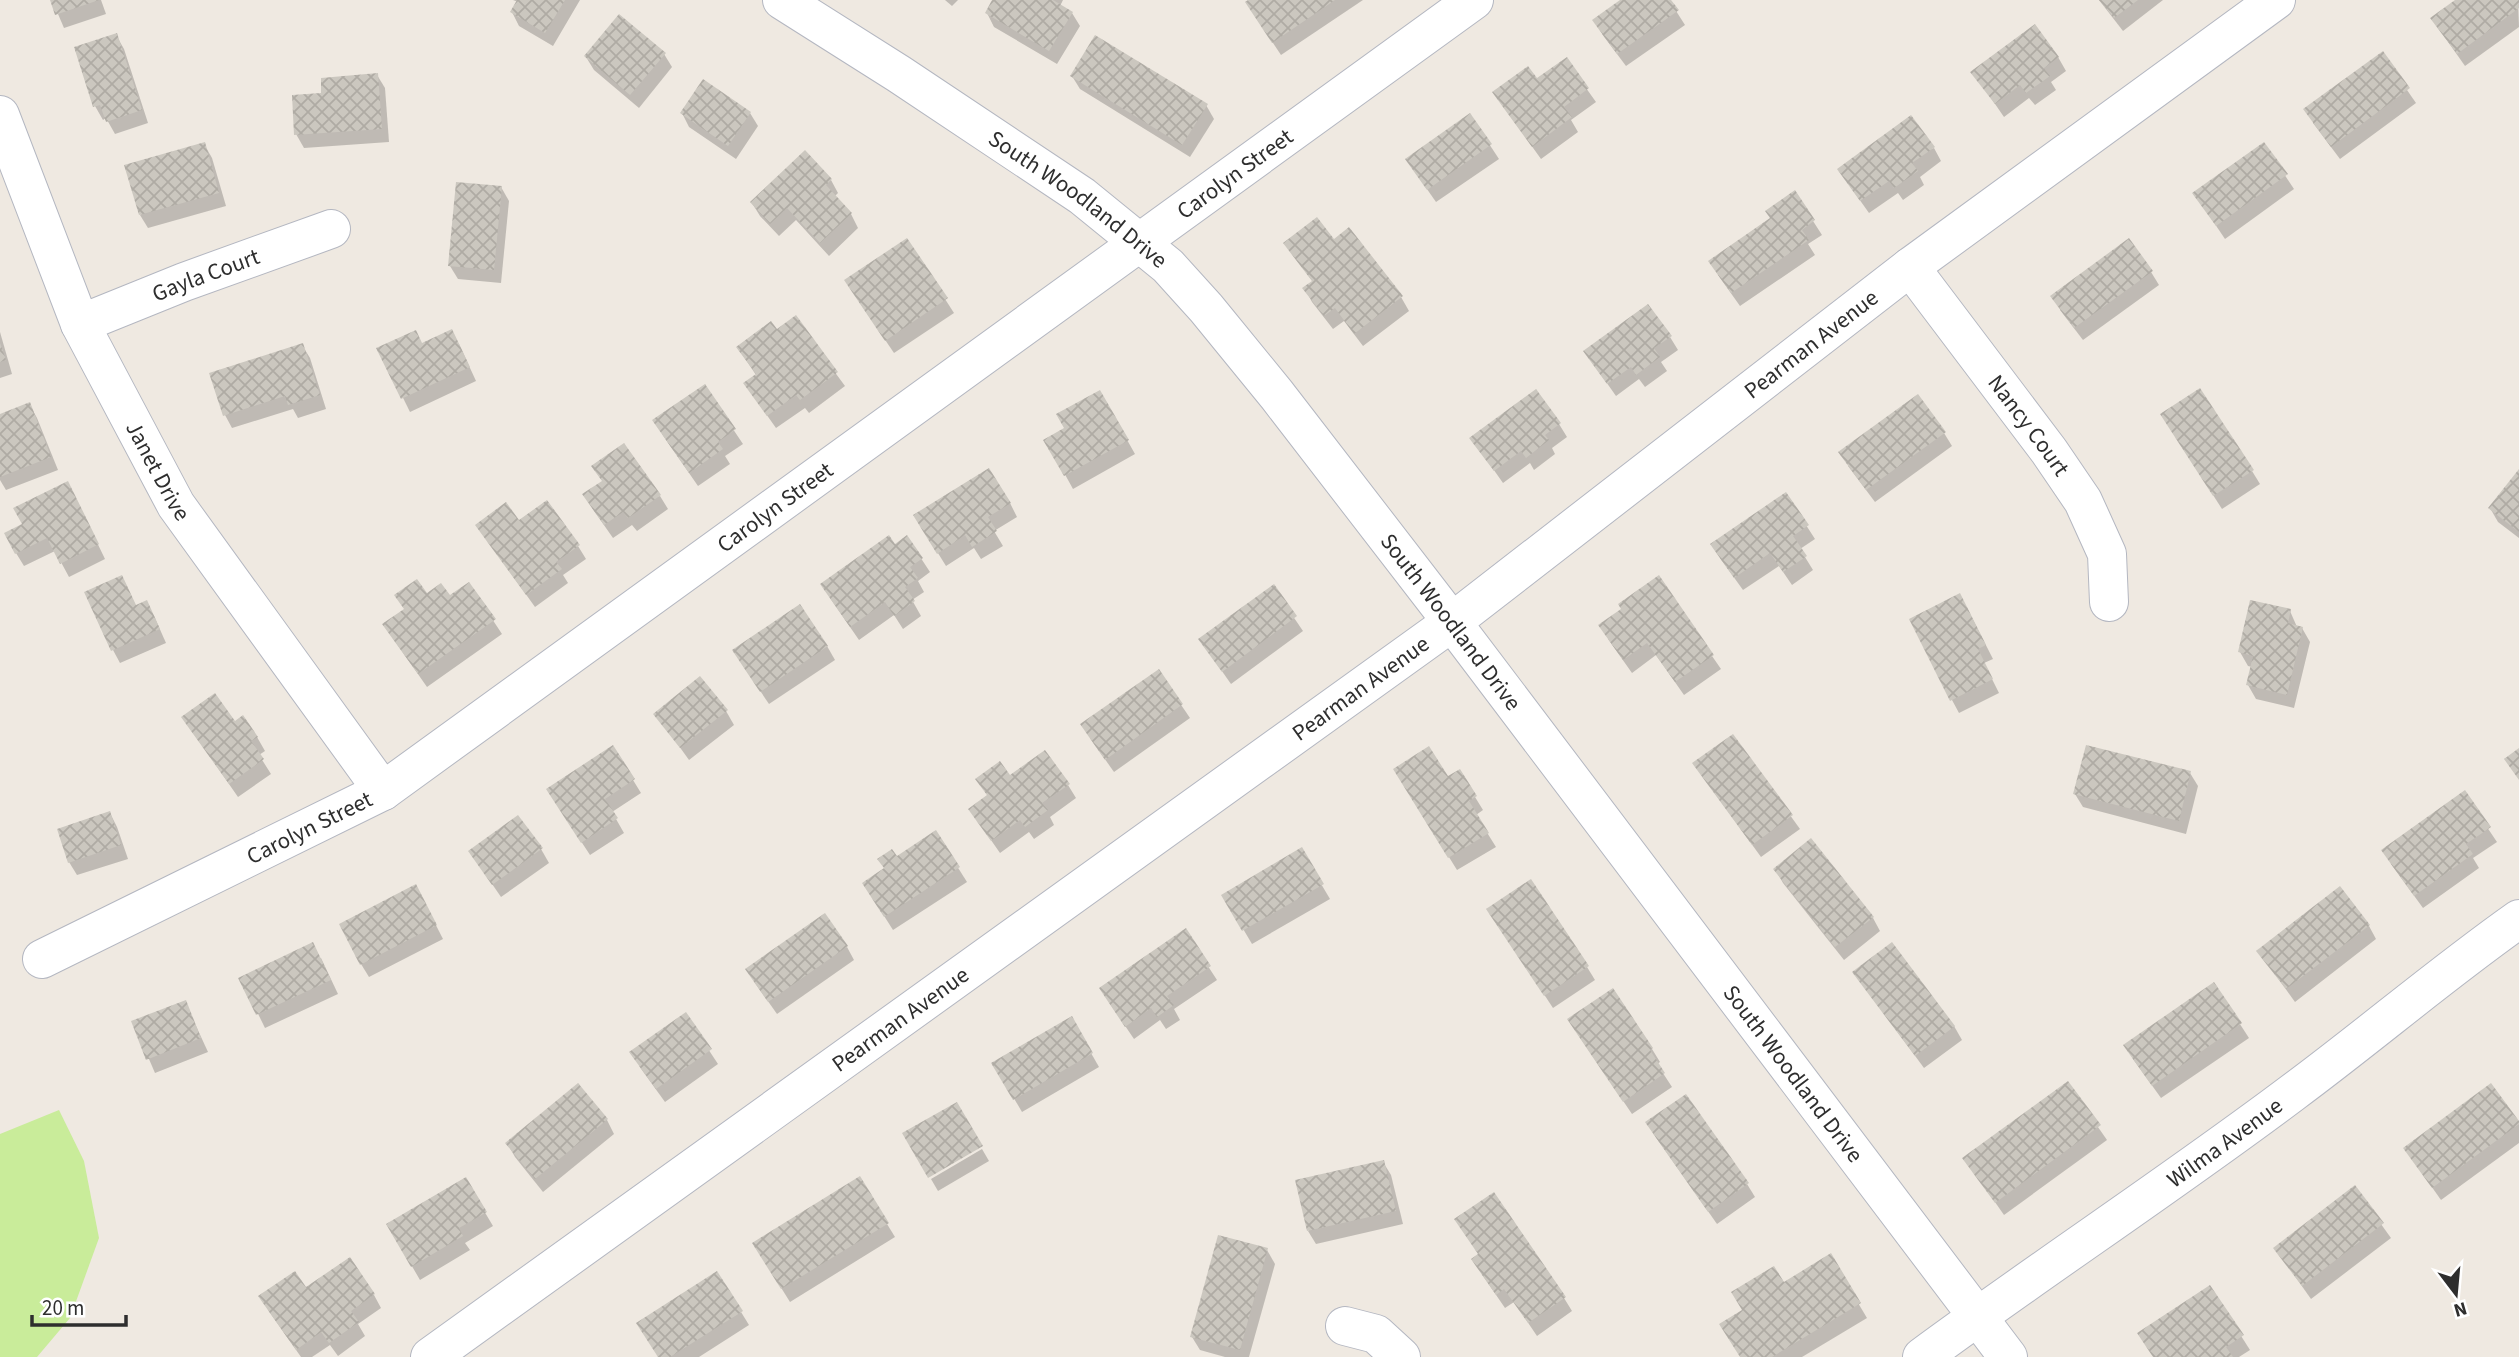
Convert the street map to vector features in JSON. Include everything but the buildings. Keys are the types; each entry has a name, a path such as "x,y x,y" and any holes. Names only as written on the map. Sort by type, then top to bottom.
{"street":[{"name":"South Woodland Drive","path":"782,0 1071,188 1141,243 1168,267 1206,308 1277,395 1452,622 2008,1357"},
{"name":"Carolyn Street","path":"42,959 383,792 1474,0"},
{"name":"Pearman Avenue","path":"430,1357 1452,622 1910,267 2276,0"},
{"name":"Janet Drive","path":"0,115 79,324 176,505 383,792"},
{"name":"Gayla Court","path":"79,324 184,282 331,229"},
{"name":"Nancy Court","path":"1910,267 2083,501 2107,555 2109,602"},
{"name":"Wilma Avenue","path":"1922,1357 2294,1092 2462,959 2519,919"},
{"path":"1345,1326 1376,1334 1401,1357"}],"green space":[{"path":"59,1110 84,1161 99,1238 70,1318 37,1357 0,1357 0,1134"}]}
